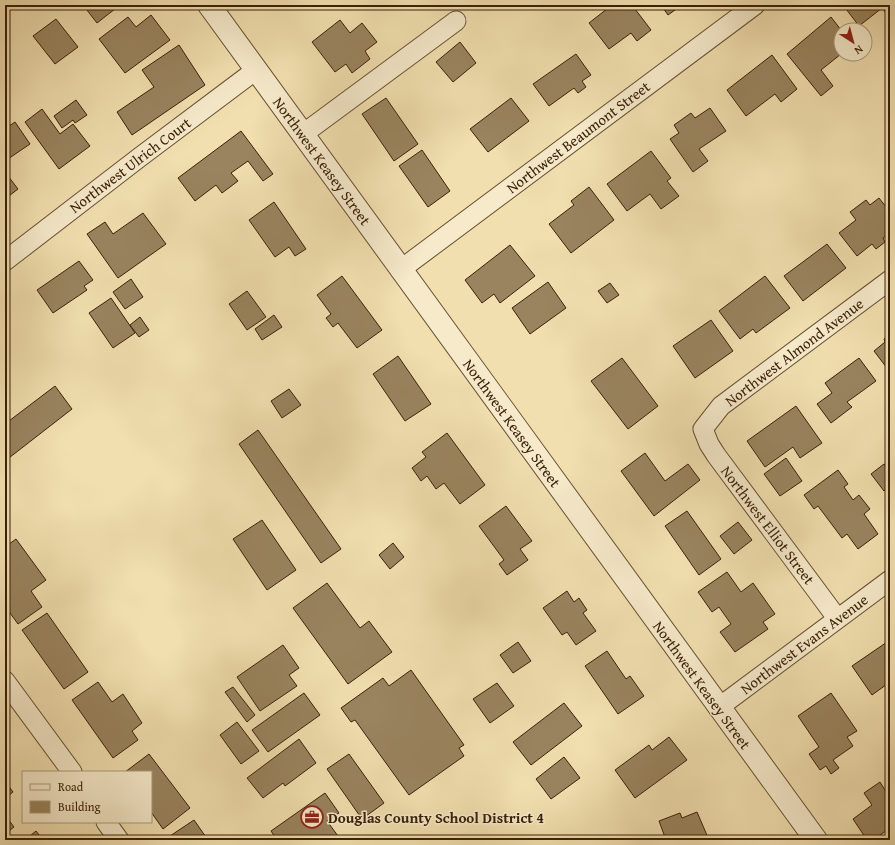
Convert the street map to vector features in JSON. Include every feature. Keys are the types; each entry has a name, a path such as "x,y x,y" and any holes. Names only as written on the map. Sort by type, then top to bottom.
{"street":[{"name":"Northwest Keasey Street","path":"209,5 718,708 816,840"},
{"name":"Northwest Beaumont Street","path":"400,270 755,5"},
{"path":"303,134 456,21"},
{"name":"Northwest Ulrich Court","path":"5,261 256,70"},
{"name":"Northwest Almond Avenue","path":"703,429 721,406 890,280"},
{"name":"Northwest Elliot Street","path":"703,429 709,444 716,455 837,618"},
{"name":"Northwest Evans Avenue","path":"718,708 890,580"},
{"path":"5,681 71,771"},
{"path":"107,823 119,840"}],"building":[{"path":"83,5 120,5 97,23"},
{"path":"612,5 632,5 651,30 637,41 631,33 609,49 589,23"},
{"path":"661,5 682,5 668,15"},
{"path":"843,5 890,5 890,18 882,8 864,22 856,22"},
{"path":"151,15 170,40 125,73 99,39 128,17 136,27"},
{"path":"831,17 835,22 833,22 833,60 821,70 833,86 821,96 787,54"},
{"path":"56,19 78,47 55,64 33,36"},
{"path":"340,20 350,33 362,23 377,42 365,51 370,59 352,73 346,64 335,72 312,42"},
{"path":"460,42 476,63 453,82 436,62"},
{"path":"179,45 205,85 132,135 117,112 154,87 142,70"},
{"path":"576,54 591,75 582,81 586,87 578,93 574,88 549,106 533,84"},
{"path":"772,55 797,89 781,102 775,94 746,116 727,90"},
{"path":"386,98 418,144 394,161 362,114"},
{"path":"511,98 529,121 488,152 470,129"},
{"path":"76,100 87,115 75,123 73,120 62,128 54,116"},
{"path":"710,108 726,131 699,149 708,161 693,172 670,139 679,133 674,125 691,113 695,118"},
{"path":"42,109 60,134 73,124 90,146 59,169 25,122"},
{"path":"15,122 30,144 5,161 5,129"},
{"path":"241,131 273,174 263,181 248,161 231,173 238,181 222,193 216,185 195,201 178,178"},
{"path":"422,150 450,191 428,207 399,166"},
{"path":"651,151 671,178 667,181 679,196 661,209 650,194 627,211 607,184"},
{"path":"5,172 18,189 5,199"},
{"path":"589,187 614,220 571,253 549,224 574,205 571,201"},
{"path":"879,198 890,212 890,233 883,238 885,242 876,249 872,244 857,256 839,233 856,220 850,212 866,200 870,205"},
{"path":"274,202 306,249 295,256 289,247 275,257 249,220"},
{"path":"143,213 166,244 118,278 87,234 105,222 113,234"},
{"path":"827,244 846,268 803,301 784,276"},
{"path":"510,245 535,276 500,303 494,294 482,303 465,280"},
{"path":"79,261 93,280 84,286 87,290 53,313 37,290"},
{"path":"342,276 382,330 357,348 338,323 333,327 326,318 331,314 317,295"},
{"path":"765,276 790,308 756,333 753,329 740,339 719,311"},
{"path":"131,279 143,297 125,309 113,292"},
{"path":"548,282 566,308 530,334 512,308"},
{"path":"610,283 619,295 607,303 598,291"},
{"path":"247,291 266,317 247,330 229,304"},
{"path":"111,298 135,333 113,348 89,313"},
{"path":"274,315 282,327 262,340 255,329"},
{"path":"140,317 149,330 139,337 130,325"},
{"path":"711,320 733,351 695,378 673,346"},
{"path":"890,335 890,372 874,351 885,342 884,339"},
{"path":"398,356 431,404 405,421 373,374"},
{"path":"622,358 658,406 628,429 591,381"},
{"path":"859,358 876,381 847,402 852,407 831,423 817,404 832,393 825,383"},
{"path":"55,386 72,409 5,461 5,424"},
{"path":"289,389 301,405 282,418 271,401"},
{"path":"796,406 822,443 800,458 793,447 765,467 747,441"},
{"path":"258,430 341,549 321,563 239,444"},
{"path":"447,433 485,485 460,504 444,483 436,489 427,476 421,481 412,468 426,457 422,452"},
{"path":"645,453 665,481 688,464 700,480 654,516 621,471"},
{"path":"786,458 802,481 780,496 764,474"},
{"path":"884,464 890,472 890,486 884,491 871,474"},
{"path":"838,470 848,484 844,487 853,500 859,495 870,509 864,514 878,534 858,549 847,534 842,538 818,506 814,509 804,495"},
{"path":"506,506 532,541 520,549 528,560 507,575 499,564 504,560 479,526"},
{"path":"687,511 721,559 699,575 665,526"},
{"path":"262,520 296,570 267,590 233,539"},
{"path":"738,522 752,540 734,554 720,536"},
{"path":"16,539 46,580 31,591 42,607 18,624 5,606 5,547"},
{"path":"393,543 404,557 390,569 379,555"},
{"path":"727,572 741,592 753,583 775,614 763,622 768,629 735,652 720,632 731,624 719,607 712,612 698,592"},
{"path":"327,583 360,628 369,621 392,652 348,684 293,608"},
{"path":"567,591 574,602 579,598 587,610 583,613 596,631 576,645 567,632 562,635 543,608"},
{"path":"47,613 88,672 64,689 22,630"},
{"path":"890,640 890,682 872,695 852,666"},
{"path":"518,642 531,661 513,673 500,655"},
{"path":"283,645 299,668 289,675 297,686 260,711 237,677"},
{"path":"607,651 626,679 630,676 644,696 618,714 585,666"},
{"path":"411,670 464,745 459,748 464,756 409,795 355,720 351,722 341,708 383,678 389,686"},
{"path":"98,682 112,702 123,694 142,723 132,731 138,740 113,758 72,700"},
{"path":"497,683 514,706 490,723 473,699"},
{"path":"233,687 255,715 247,722 225,692"},
{"path":"304,693 320,715 268,752 252,730"},
{"path":"831,693 857,731 847,737 853,746 833,760 839,768 831,774 826,766 820,770 809,754 819,747 798,716"},
{"path":"564,703 582,726 531,765 513,742"},
{"path":"237,722 259,751 241,764 220,735"},
{"path":"669,737 687,760 635,798 615,770 649,745 652,750"},
{"path":"299,739 316,763 285,786 283,783 263,798 247,778"},
{"path":"149,754 190,808 163,829 152,813 152,771 126,771"},
{"path":"349,754 384,803 362,819 327,769"},
{"path":"564,757 580,778 551,799 536,779"},
{"path":"5,781 13,792 5,798"},
{"path":"880,782 888,795 890,793 890,828 873,840 867,840 853,819 872,805 864,793"},
{"name":"Douglas County School District 4","path":"325,793 339,813 327,821 338,836 332,840 277,840 271,831"},
{"path":"697,812 709,840 666,840 659,821 680,813 682,818"},
{"path":"5,815 14,827 5,834"},
{"path":"194,820 208,840 173,840 170,836"},
{"path":"36,831 43,840 25,840"}],"place":[{"name":"Douglas County School District 4","path":"312,817"}]}
